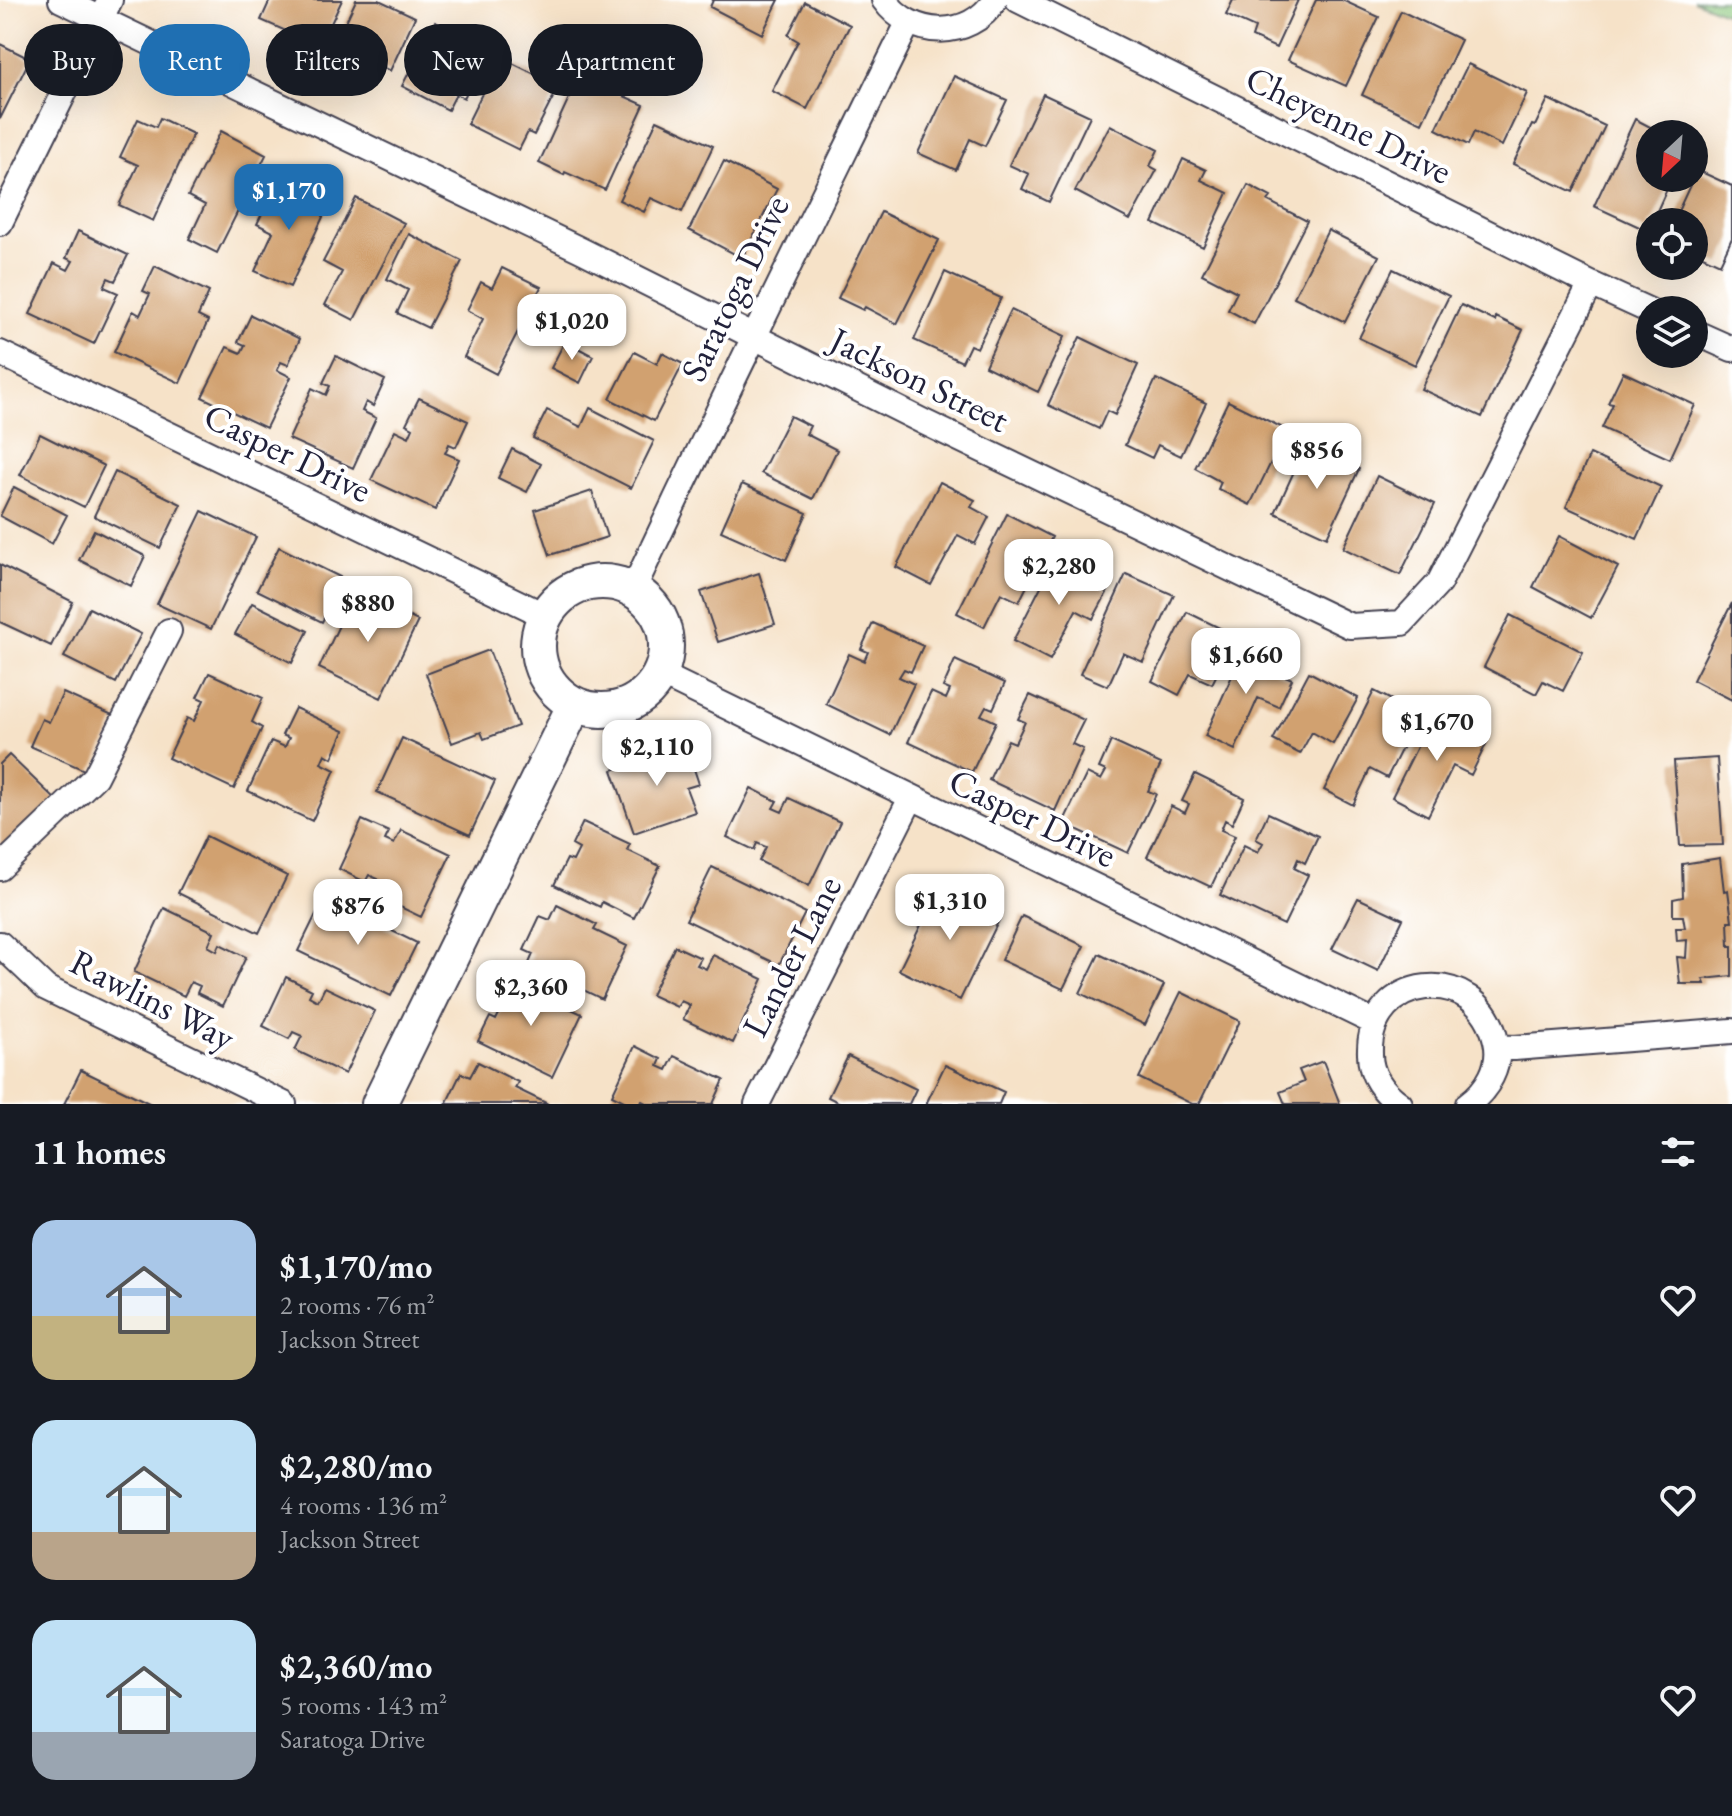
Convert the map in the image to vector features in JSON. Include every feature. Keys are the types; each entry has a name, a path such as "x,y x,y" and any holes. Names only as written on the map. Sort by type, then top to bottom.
{"street":[{"name":"Jackson Street","path":"61,0 106,10 754,337 1350,626 1402,623 1439,583 1591,284"},
{"path":"884,0 908,23 942,30 960,27 977,19 995,0"},
{"name":"Cheyenne Drive","path":"1018,0 1636,305"},
{"path":"0,223 106,10"},
{"name":"Saratoga Drive","path":"633,590 908,23"},
{"path":"1708,338 1732,349"},
{"name":"Casper Drive","path":"0,353 546,616"},
{"path":"618,583 633,590 649,602 660,617 666,636 660,674 648,691 631,703 612,709 591,709 575,704 556,690 544,673 539,654 539,634 546,616 556,601 584,584 618,583"},
{"path":"0,868 95,777 169,631"},
{"name":"Casper Drive","path":"660,674 1375,1023"},
{"path":"379,1104 575,704"},
{"name":"Lander Lane","path":"757,1104 911,798"},
{"name":"Rawlins Way","path":"0,944 46,988 284,1104"},
{"path":"1400,1104 1377,1081 1370,1062 1369,1042 1375,1023 1385,1008 1399,996 1416,988 1434,986 1452,989 1469,997 1483,1009 1492,1025 1498,1047 1497,1062 1479,1097 1468,1104"},
{"path":"1498,1047 1732,1031"}],"green space":[{"path":"1693,0 1732,0 1732,16"}],"building":[{"path":"270,0 342,0 331,24 270,24 261,20"},
{"path":"356,0 379,0 415,17 412,24 404,24 404,41 390,71 388,24 345,24"},
{"path":"713,0 779,0 762,34 710,7"},
{"path":"1233,0 1298,0 1276,48 1252,37 1255,28 1226,15"},
{"path":"1316,0 1342,0 1379,17 1346,86 1288,60"},
{"path":"805,2 850,25 807,109 772,91 798,41 788,35"},
{"path":"1401,11 1461,40 1422,123 1362,95"},
{"path":"0,44 24,56 24,71 0,119"},
{"path":"512,63 528,71 528,96 554,96 534,135 528,132 519,150 467,124 481,96 512,96"},
{"path":"1468,64 1527,93 1502,146 1474,132 1468,145 1436,129"},
{"path":"954,76 1007,100 985,146 970,139 956,170 918,153"},
{"path":"1043,94 1090,116 1049,202 1022,189 1029,174 1009,165"},
{"path":"421,96 455,96 448,110"},
{"path":"570,96 624,96 644,105 605,190 539,163"},
{"path":"1548,99 1605,126 1573,192 1513,164"},
{"path":"160,118 193,134 153,221 119,205 138,165 120,157 138,119 156,127"},
{"path":"1635,119 1636,192 1666,192 1658,208 1636,208 1636,225 1594,206"},
{"path":"657,120 713,146 682,212 651,198 644,212 619,200"},
{"path":"1110,125 1158,150 1150,166 1157,170 1130,220 1075,191"},
{"path":"221,131 266,155 217,253 189,239 205,205 188,196"},
{"path":"1183,159 1206,170 1201,180 1228,193 1203,247 1153,223"},
{"path":"724,161 777,189 742,258 689,230"},
{"path":"1708,175 1732,186 1732,238 1720,264 1708,258 1708,208 1679,208 1687,192 1708,192"},
{"path":"1248,185 1271,197 1268,201 1307,221 1254,324 1228,310 1237,292 1202,274"},
{"path":"275,187 293,195 297,187 330,202 290,287 255,271 273,232 257,224"},
{"path":"356,198 404,223 354,320 325,305 342,272 323,262"},
{"path":"881,212 939,240 897,324 865,307 863,310 838,298"},
{"path":"1328,230 1379,256 1345,322 1294,297"},
{"path":"78,231 128,255 115,281 108,278 104,287 118,293 94,344 30,314 54,263 68,270 73,261 66,258"},
{"path":"409,234 462,261 428,328 397,313 408,290 387,279"},
{"path":"155,266 209,292 198,316 208,321 180,383 114,352 133,311 140,315 150,294 143,291"},
{"path":"502,268 541,287 496,374 464,357 483,319 467,310 481,282 492,288"},
{"path":"1393,269 1449,296 1415,365 1359,338"},
{"path":"945,272 1001,298 977,348 970,345 962,362 914,340"},
{"path":"1461,305 1523,330 1482,417 1421,389"},
{"path":"1011,310 1065,336 1038,392 985,366"},
{"path":"251,315 300,339 288,365 281,362 277,370 291,377 266,428 202,397 227,347 241,353 245,345 238,342"},
{"path":"1080,337 1138,365 1115,415 1107,411 1099,429 1048,405"},
{"path":"565,341 593,356 580,383 551,368"},
{"path":"634,352 657,364 662,353 683,364 654,421 610,399"},
{"path":"336,356 385,380 373,406 366,402 362,411 376,418 353,468 289,439 312,388 326,395 330,386 323,383"},
{"path":"1623,372 1695,405 1670,459 1602,428 1613,404 1608,403"},
{"path":"1156,379 1206,403 1181,456 1158,445 1152,458 1125,445"},
{"path":"419,398 468,421 456,447 449,444 445,453 459,459 435,510 371,480 395,430 409,437 413,428 406,424"},
{"path":"1228,401 1287,430 1250,505 1218,489 1221,482 1195,468"},
{"path":"590,408 654,441 631,488 533,438 547,410 581,427"},
{"path":"790,416 810,426 806,434 837,450 813,499 761,473"},
{"path":"40,434 104,466 84,507 20,475"},
{"path":"1306,445 1359,469 1327,537 1275,513"},
{"path":"512,449 541,464 527,492 498,478"},
{"path":"1590,454 1661,487 1637,539 1566,507"},
{"path":"115,472 181,504 160,548 94,516"},
{"path":"1377,476 1435,504 1400,575 1343,548"},
{"path":"940,482 975,500 971,507 989,517 975,544 958,535 931,585 896,567"},
{"path":"742,484 807,513 786,560 721,531"},
{"path":"14,487 67,515 52,544 0,516"},
{"path":"592,491 607,537 550,555 535,510"},
{"path":"202,511 256,537 211,629 157,604"},
{"path":"1007,514 1052,537 1019,602 1001,593 984,627 957,613"},
{"path":"94,530 145,556 131,586 79,560"},
{"path":"1559,536 1618,567 1591,618 1533,587"},
{"path":"279,547 344,579 322,622 257,590"},
{"path":"1057,555 1093,574 1089,581 1108,591 1093,619 1076,610 1050,660 1013,641"},
{"path":"0,565 73,602 51,646 0,622"},
{"path":"759,573 775,624 718,642 701,592"},
{"path":"1126,574 1174,595 1143,662 1123,653 1108,686 1080,674"},
{"path":"355,591 418,621 381,698 319,668"},
{"path":"252,603 308,631 292,663 235,634"},
{"path":"1732,603 1732,700 1693,680"},
{"path":"89,608 141,634 116,683 64,657"},
{"path":"1187,612 1236,636 1212,684 1190,674 1179,695 1152,681"},
{"path":"1510,615 1583,652 1563,691 1543,681 1536,694 1484,667"},
{"path":"873,623 923,646 911,672 904,669 899,677 914,684 890,735 826,704 849,654 864,661 868,652 861,649"},
{"path":"1245,647 1277,662 1274,671 1292,679 1279,707 1258,698 1235,750 1205,736"},
{"path":"489,650 518,726 484,739 481,732 452,743 426,674"},
{"path":"955,660 1005,683 993,709 986,706 981,715 996,722 972,772 908,742 931,692 946,699 950,690 943,687"},
{"path":"1309,672 1358,698 1333,744 1312,732 1300,754 1273,740"},
{"path":"209,673 263,698 252,722 262,728 234,789 168,758 187,718 194,721 204,700 197,697"},
{"path":"1374,691 1419,714 1387,778 1370,769 1353,805 1324,790"},
{"path":"63,693 117,717 91,773 30,746 42,719 49,722"},
{"path":"1030,695 1084,720 1072,744 1083,749 1055,811 989,780 1008,740 1015,743 1025,722 1018,719"},
{"path":"295,708 344,731 332,758 325,754 321,763 335,770 312,821 248,791 271,741 285,747 289,738 282,735"},
{"path":"1433,715 1487,742 1471,775 1453,766 1428,816 1392,797"},
{"path":"402,738 495,781 470,835 377,792"},
{"path":"1111,741 1161,764 1148,791 1156,794 1128,853 1063,823 1087,773 1101,780 1106,771 1099,768"},
{"path":"686,745 699,784 686,788 695,812 634,833 612,770"},
{"path":"9,755 57,801 0,861 0,764"},
{"path":"1717,758 1723,845 1680,846 1674,761"},
{"path":"1195,774 1244,798 1232,824 1225,820 1221,830 1235,836 1211,887 1147,857 1171,806 1185,813 1189,804 1182,801"},
{"path":"751,788 777,801 773,808 782,812 789,798 840,822 809,886 759,861 766,847 757,843 754,850 727,837"},
{"path":"1268,813 1318,836 1305,863 1298,859 1294,868 1308,875 1284,925 1220,895 1244,845 1258,852 1263,843 1256,839"},
{"path":"362,820 389,832 385,840 394,844 401,830 451,854 421,917 371,893 378,879 369,875 365,882 339,869"},
{"path":"583,822 630,844 627,850 660,866 634,918 602,902 600,907 554,885 567,859 573,861 579,849 572,845"},
{"path":"206,836 287,876 259,933 178,893"},
{"path":"1720,858 1732,921 1728,921 1732,976 1703,979 1705,984 1680,984 1677,957 1686,958 1687,940 1677,941 1676,928 1685,928 1683,916 1673,916 1673,899 1683,897 1682,864"},
{"path":"712,867 805,913 779,965 686,920"},
{"path":"941,884 1002,914 960,1000 899,970"},
{"path":"324,898 417,943 391,996 298,951"},
{"path":"1358,898 1403,919 1378,971 1332,949"},
{"path":"557,905 597,925 594,930 627,946 602,999 527,968 533,954 524,950 540,916 550,920"},
{"path":"164,908 214,932 208,946 217,951 220,944 246,957 223,1006 197,993 200,986 191,982 184,996 134,972"},
{"path":"1022,916 1084,946 1063,989 1001,960"},
{"path":"675,946 701,958 697,965 706,969 713,955 763,979 733,1043 683,1019 690,1005 681,1001 677,1007 651,995"},
{"path":"1099,954 1164,985 1145,1025 1080,993"},
{"path":"286,977 312,990 309,996 318,1001 325,987 375,1011 345,1074 295,1050 302,1036 293,1032 289,1039 263,1026"},
{"path":"508,979 582,1014 552,1077 478,1041 490,1017 496,1020 502,1008 495,1005"},
{"path":"1181,992 1240,1021 1199,1104 1192,1104 1139,1078"},
{"path":"635,1046 661,1059 658,1066 667,1070 674,1056 724,1080 713,1104 648,1104 642,1101 640,1104 630,1104 612,1095"},
{"path":"848,1056 916,1089 909,1104 842,1104 828,1097"},
{"path":"1323,1061 1340,1104 1285,1104 1280,1092 1304,1082 1299,1070"},
{"path":"478,1062 518,1082 515,1088 548,1104 446,1104 461,1073 470,1077"},
{"path":"945,1065 1004,1092 999,1104 926,1104"},
{"path":"81,1070 151,1104 64,1104"}]}
